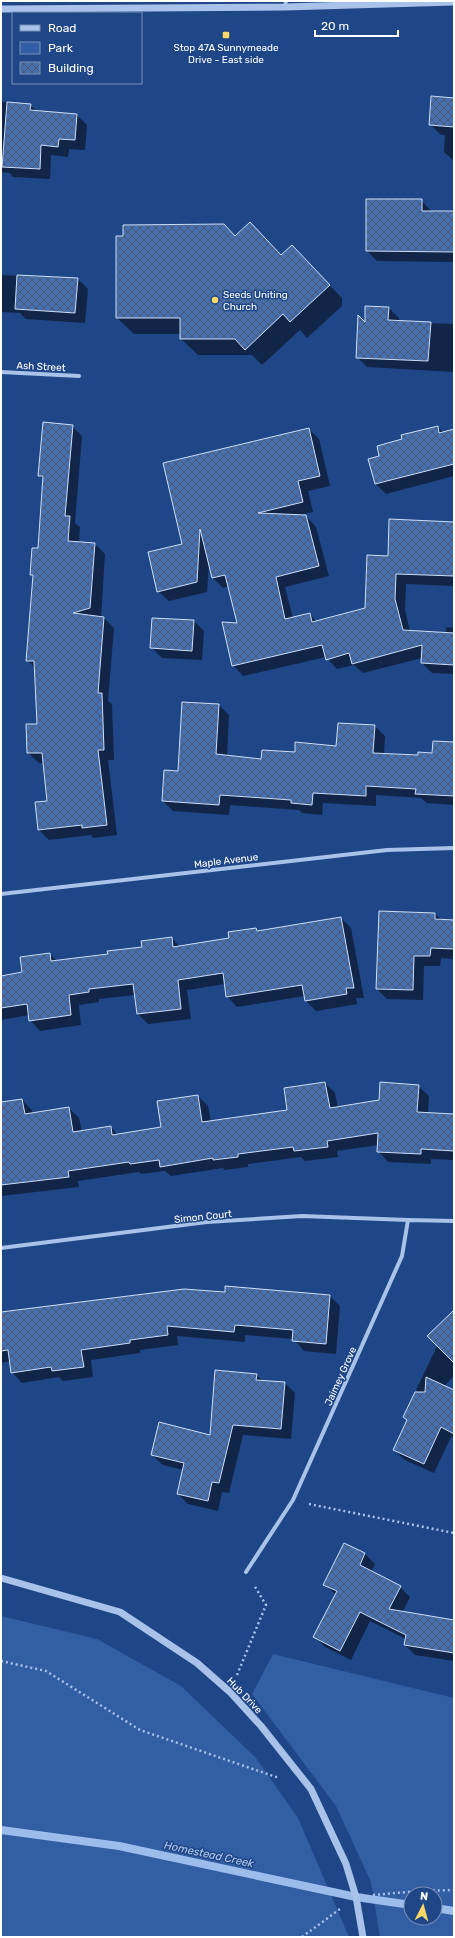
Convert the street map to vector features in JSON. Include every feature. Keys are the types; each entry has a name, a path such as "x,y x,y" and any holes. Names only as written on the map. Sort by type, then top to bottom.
{"street":[{"path":"1,9 454,2"},
{"name":"Ash Street","path":"1,372 79,376"},
{"name":"Maple Avenue","path":"1,894 386,850 454,848"},
{"name":"Simon Court","path":"1,1248 207,1222 302,1216 408,1220"},
{"path":"408,1220 454,1221"},
{"name":"Jaimey Grove","path":"246,1572 293,1500 402,1256 408,1220"},
{"name":"Hub Drive","path":"1,1578 120,1612 197,1663 230,1692 261,1726 312,1790 346,1864 356,1897 363,1937"}],"path":[{"path":"293,1500 454,1533"},
{"path":"230,1692 266,1605 246,1572"},
{"path":"1,1661 46,1671 140,1730 282,1779"},
{"path":"302,1937 356,1897 419,1890 454,1890"}],"green space":[{"path":"1,1616 97,1639 181,1686 256,1758 298,1818 349,1937 1,1937"},
{"path":"273,1654 454,1698 454,1937 380,1937 371,1882 336,1806 252,1694"}],"building":[{"path":"431,96 454,98 454,127 429,125"},
{"path":"7,102 31,104 30,110 77,114 75,140 59,139 58,147 41,145 40,169 2,167"},
{"path":"366,199 422,199 422,211 454,211 454,252 366,251"},
{"name":"Seeds Uniting Church","path":"250,222 281,255 292,245 330,285 290,322 283,314 245,350 235,339 180,339 180,318 116,318 116,236 123,236 123,225 224,224 235,236"},
{"path":"17,275 78,278 75,313 15,309"},
{"path":"365,306 389,307 388,320 431,322 428,361 356,358 358,315 365,322"},
{"path":"43,422 73,425 65,516 70,516 68,541 95,543 90,608 73,613 104,617 98,693 102,693 104,750 98,750 107,825 82,828 82,825 38,830 35,802 47,801 42,753 27,753 26,724 37,724 34,661 26,661 33,575 30,575 32,548 38,548 43,476 38,476"},
{"path":"438,426 439,433 454,429 454,464 375,484 368,459 379,456 377,446 402,439 401,435"},
{"path":"309,428 320,476 298,481 303,502 258,513 306,515 319,566 276,577 285,619 310,613 312,622 365,608 367,555 388,556 389,519 454,522 454,576 396,574 395,599 403,630 454,633 454,665 421,663 422,645 352,664 349,653 326,660 322,645 232,666 222,622 237,623 225,575 212,578 200,529 197,582 157,592 148,552 182,544 163,463"},
{"path":"152,618 194,620 192,651 150,648"},
{"path":"182,702 219,704 216,754 261,759 262,750 295,752 295,742 336,746 338,723 375,725 373,753 418,755 418,752 432,753 433,741 454,742 454,796 415,794 416,789 366,786 366,796 313,793 312,805 291,803 291,800 220,795 219,805 162,801 164,770 178,771"},
{"path":"379,911 435,913 435,919 454,920 454,949 431,948 430,956 414,956 413,990 376,989"},
{"path":"341,917 354,988 346,988 347,994 305,1001 302,985 226,997 223,973 178,980 181,1009 137,1014 133,984 89,989 89,992 69,995 71,1015 29,1021 27,1004 1,1008 1,976 22,972 20,957 50,953 51,961 108,954 107,951 142,947 141,941 172,937 173,947 229,938 228,932 256,928 257,931"},
{"path":"325,1082 330,1108 379,1100 380,1082 419,1085 417,1112 454,1114 454,1151 421,1149 421,1154 377,1152 378,1133 327,1141 328,1147 294,1151 293,1147 238,1154 238,1157 213,1160 213,1158 160,1167 159,1160 130,1164 129,1162 68,1171 69,1177 1,1185 1,1102 22,1099 25,1114 69,1107 73,1132 111,1126 112,1135 161,1127 157,1101 198,1095 202,1122 287,1110 284,1088"},
{"path":"225,1286 330,1295 326,1344 292,1341 293,1330 235,1325 234,1332 167,1326 168,1335 130,1340 130,1343 81,1350 84,1367 52,1371 51,1367 11,1373 8,1350 1,1351 1,1312 184,1289 225,1292"},
{"path":"454,1310 454,1363 427,1336"},
{"path":"215,1370 257,1374 256,1380 285,1382 281,1429 233,1425 219,1483 212,1482 208,1501 177,1494 184,1463 151,1455 159,1422 210,1435"},
{"path":"426,1377 454,1390 454,1434 441,1427 424,1464 393,1450 407,1420 403,1417 415,1392 425,1392"},
{"path":"344,1543 365,1553 360,1565 401,1586 389,1609 454,1620 454,1653 404,1645 406,1635 360,1612 340,1651 313,1637 337,1591 323,1585"}],"waterway":[{"name":"Homestead Creek","path":"1,1830 119,1846 356,1897 403,1904"},
{"name":"Homestead Creek","path":"443,1909 454,1911"}],"place":[{"name":"Stop 47A Sunnymeade Drive - East side","path":"226,35"},
{"name":"Seeds Uniting Church","path":"215,300"}]}
